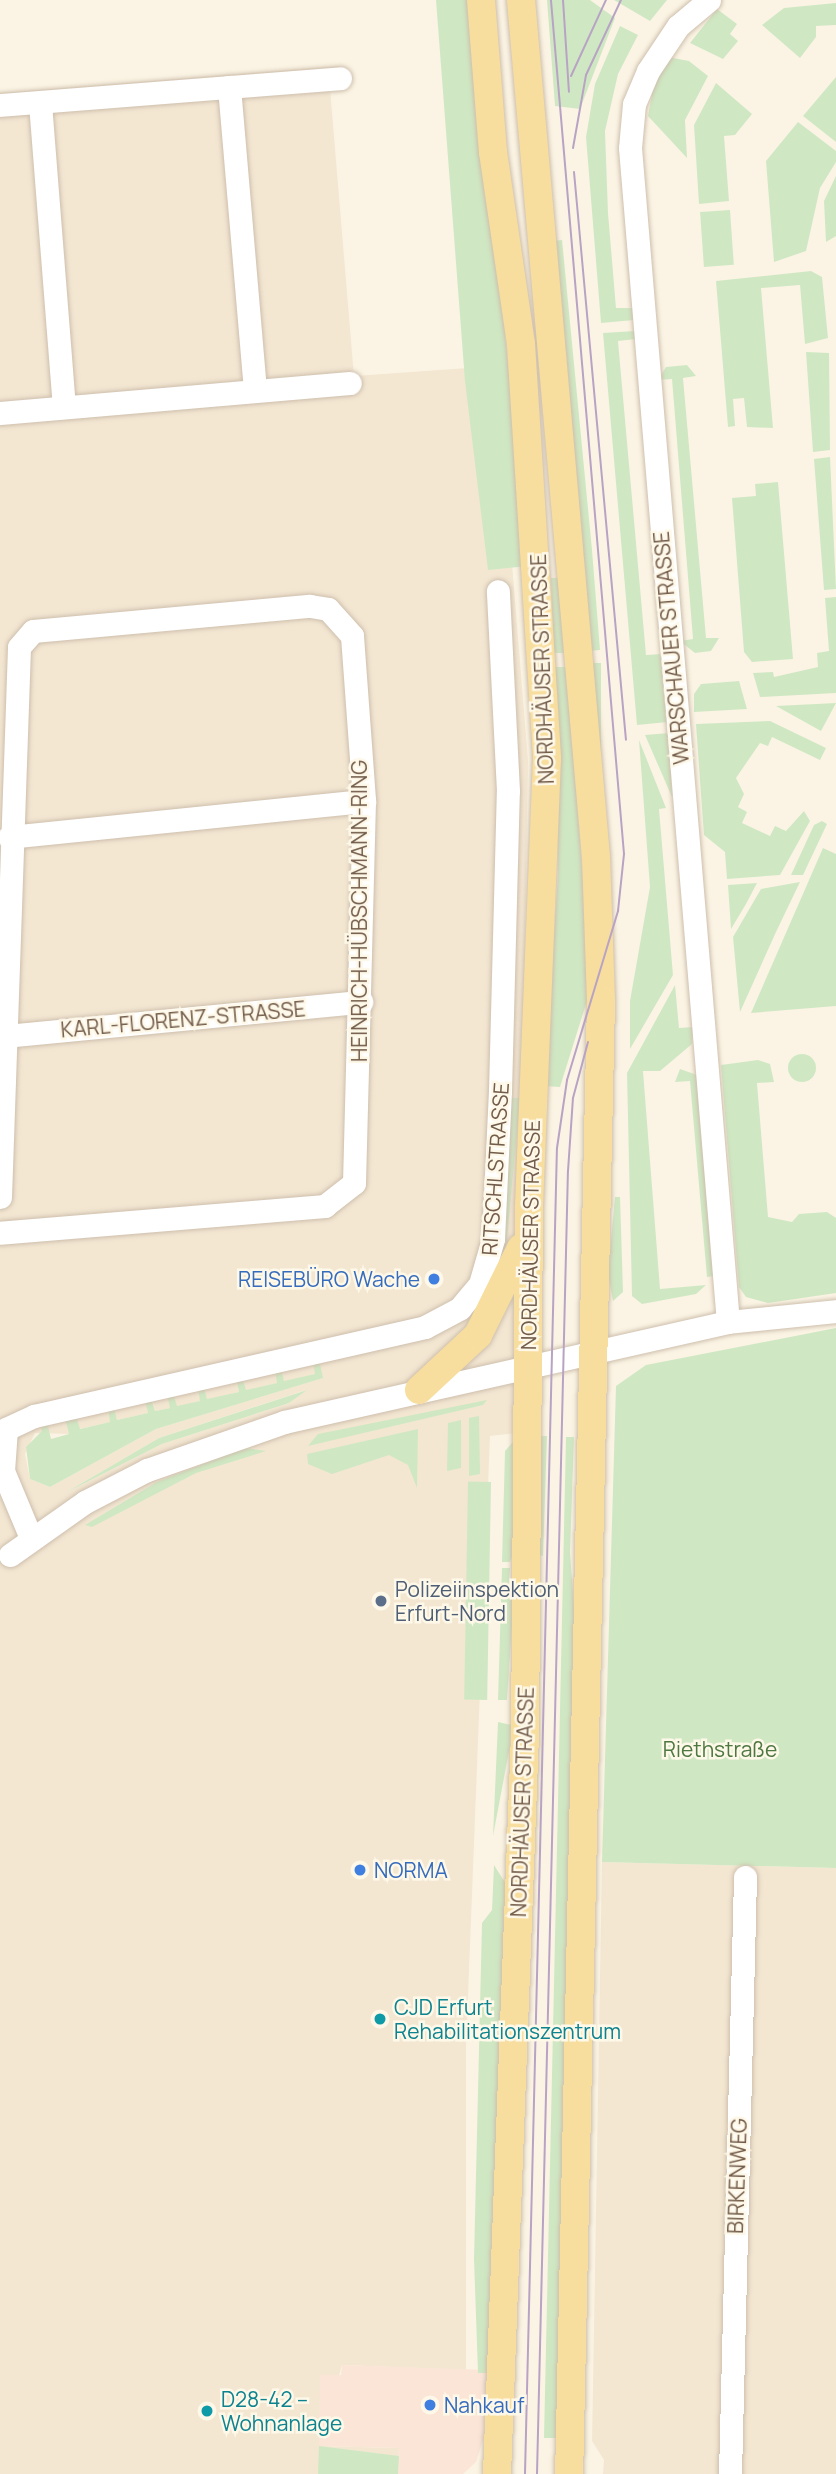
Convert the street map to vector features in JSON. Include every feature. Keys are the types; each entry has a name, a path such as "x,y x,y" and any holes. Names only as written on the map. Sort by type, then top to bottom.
{"main road":[{"name":"NORDHÄUSER STRASSE","path":"481,0 493,152 520,344 543,660 544,936 529,1207 525,1735 497,2474"},
{"name":"NORDHÄUSER STRASSE","path":"521,0 596,857 601,1100 569,2474"},
{"path":"419,1390 467,1349 497,1306 517,1260 529,1207"}],"street":[{"name":"WARSCHAUER STRASSE","path":"709,0 678,26 648,71 635,104 629,148 728,1322"},
{"path":"0,105 340,78"},
{"path":"229,87 255,390"},
{"path":"40,103 64,407"},
{"path":"0,413 350,383"},
{"name":"RITSCHLSTRASSE","path":"3,1424 425,1327 460,1308 480,1284 494,1239 501,1064 508,791 498,591"},
{"name":"HEINRICH-HÜBSCHMANN-RING","path":"0,1198 13,666 33,631 310,606 328,609 352,636 364,801 361,1002 354,1183 343,1198 325,1206 0,1233"},
{"path":"9,837 364,801"},
{"name":"KARL-FLORENZ-STRASSE","path":"5,1035 361,1002"},
{"path":"10,1555 31,1538 115,1486 187,1455 296,1419 728,1322 836,1311"},
{"path":"3,1424 3,1471 31,1538"},
{"name":"BIRKENWEG","path":"730,2474 745,1877"}],"shaded area":[{"path":"339,66 349,73 330,88 354,376 496,366 528,761 516,1433 490,1436 466,2048 466,2370 342,2365 319,2446 399,2448 398,2474 0,2474 0,93","holes":["319,1360 322,1378 156,1429 50,1487 30,1479 25,1454 35,1433 69,1434 76,1416 79,1429 111,1422 114,1407 117,1420 149,1413 152,1398 155,1411 170,1408 173,1394 176,1407 201,1401 198,1388 204,1386 207,1400 239,1392 236,1379 242,1378 245,1391 278,1383 275,1370 281,1369 284,1382 316,1374 313,1361","306,1390 289,1403 162,1444 65,1493 159,1438"]},
{"path":"602,1862 836,1868 836,2474 603,2474 604,2460 592,2441"},
{"path":"342,2365 487,2370 484,2437 476,2462 463,2474 398,2474 399,2448 319,2446 320,2375 341,2375"}],"green space":[{"path":"436,0 472,0 528,566 488,570 465,381"},
{"path":"547,0 590,0 615,18 580,109 555,106"},
{"path":"614,0 667,0 650,21"},
{"path":"836,3 836,25 816,26 816,37 800,58 762,25 784,8"},
{"path":"717,9 737,24 730,34 738,41 723,59 690,43"},
{"path":"620,26 638,35 618,74 605,131 608,213 616,308 633,308 634,320 601,323 586,137 595,84"},
{"path":"668,57 689,61 708,76 685,120 687,158 648,116 654,84"},
{"path":"836,77 836,142 803,116"},
{"path":"716,83 752,114 735,135 724,136 729,201 699,204 694,125"},
{"path":"798,122 836,151 836,162 820,188 806,251 774,262 766,161"},
{"path":"836,176 836,236 826,242 824,201"},
{"path":"730,210 734,265 704,267 700,212"},
{"path":"562,240 600,650 588,651 552,241"},
{"path":"811,271 822,277 828,338 805,344 800,285 761,288 773,428 747,427 744,398 733,399 735,426 728,427 716,281"},
{"path":"635,331 636,339 618,341 646,655 662,654 668,722 637,725 603,333"},
{"path":"806,352 829,353 830,450 813,452"},
{"path":"687,365 696,376 683,378 706,638 719,638 711,651 695,653 680,641 693,639 672,379 658,380 666,367"},
{"path":"830,457 836,589 824,590 814,459"},
{"path":"778,482 793,659 752,662 744,652 732,498 756,496 755,484"},
{"path":"551,578 558,578 565,653 554,653"},
{"path":"836,597 836,693 760,697 753,673 773,672 774,677 818,667 817,653 829,651 825,598"},
{"path":"589,663 601,663 601,873 589,873"},
{"path":"555,667 567,667 591,988 560,1087 544,1086 558,875"},
{"path":"739,681 747,709 694,712 694,694 701,684"},
{"path":"836,703 821,731 776,706"},
{"path":"770,721 826,748 820,760 772,737 768,746 760,743 736,778 744,794 738,807 747,812 742,823 770,836 775,826 786,831 804,811 810,821 780,875 727,879 725,852 704,835 696,724"},
{"path":"669,733 672,797 645,735"},
{"path":"639,740 666,808 659,809 673,975 630,1049 630,1001 650,887"},
{"path":"822,821 827,824 803,875 791,875 814,825"},
{"path":"823,848 836,854 836,1006 751,1013"},
{"path":"800,882 740,1012 733,937 761,889"},
{"path":"757,883 746,904 731,929 728,885"},
{"path":"675,985 679,1028 693,1027 692,1044 660,1071 643,1071 660,1289 706,1285 696,1294 642,1304 632,1296 627,1073"},
{"path":"802,1054 812,1058 816,1068 812,1078 802,1082 792,1078 788,1068 792,1058"},
{"path":"758,1060 770,1064 774,1082 757,1083 768,1217 792,1222 799,1214 827,1212 836,1218 836,1293 768,1303 746,1297 739,1287 721,1065"},
{"path":"680,1069 697,1075 714,1276 707,1277 690,1081 675,1082"},
{"path":"506,1098 520,1098 505,1261 499,1260"},
{"path":"615,1197 620,1197 623,1292 613,1301 608,1274"},
{"name":"Riethstraße","path":"836,1328 836,1868 602,1862 616,1386 646,1365"},
{"path":"319,1359 323,1378 156,1429 50,1487 30,1479 26,1447 42,1431 41,1424 47,1422 51,1439 69,1434 65,1418 76,1416 80,1429 110,1422 108,1408 114,1407 117,1420 148,1413 145,1400 151,1398 155,1411 170,1408 167,1394 173,1393 177,1406 200,1401 198,1388 204,1386 207,1399 239,1392 236,1378 242,1377 246,1390 277,1383 275,1370 281,1368 284,1381 315,1374 313,1361"},
{"path":"307,1390 289,1403 162,1444 65,1493 159,1438"},
{"path":"487,1400 483,1405 308,1446 318,1434"},
{"path":"479,1416 480,1474 469,1476 469,1418"},
{"path":"461,1420 461,1468 447,1471 448,1423"},
{"path":"418,1429 417,1488 408,1465 389,1455 332,1474 308,1464 307,1454"},
{"path":"518,1436 515,1549 510,1562 502,1562 505,1451"},
{"path":"539,1436 547,1436 543,1556 539,1555"},
{"path":"566,1437 574,1437 570,1552 576,1636 560,2438 544,2438"},
{"path":"245,1448 266,1451 196,1473 92,1527 85,1525 157,1482"},
{"path":"468,1482 491,1482 487,1700 464,1700"},
{"path":"502,1568 510,1568 508,1594 514,1595 507,1700 498,1700"},
{"path":"498,1722 511,1725 510,1746 493,1836"},
{"path":"494,1865 506,1884 488,2373 478,2373 474,2259 482,1923 492,1910"},
{"path":"319,2446 399,2456 398,2474 318,2474"}],"tram line":[{"path":"525,2474 557,1148 567,1080 618,911 624,854 551,0"},
{"path":"563,0 569,92"},
{"path":"571,76 606,0"},
{"path":"573,148 586,75 621,0"},
{"path":"574,172 626,740"},
{"path":"537,2474 568,1171 573,1098 588,1042"}],"place":[{"name":"REISEBÜRO Wache","path":"434,1279"},
{"name":"Polizeiinspektion Erfurt-Nord","path":"381,1601"},
{"name":"NORMA","path":"360,1870"},
{"name":"CJD Erfurt Rehabilitationszentrum","path":"380,2019"},
{"name":"Nahkauf","path":"430,2405"},
{"name":"D28-42 – Wohnanlage","path":"207,2411"}]}
